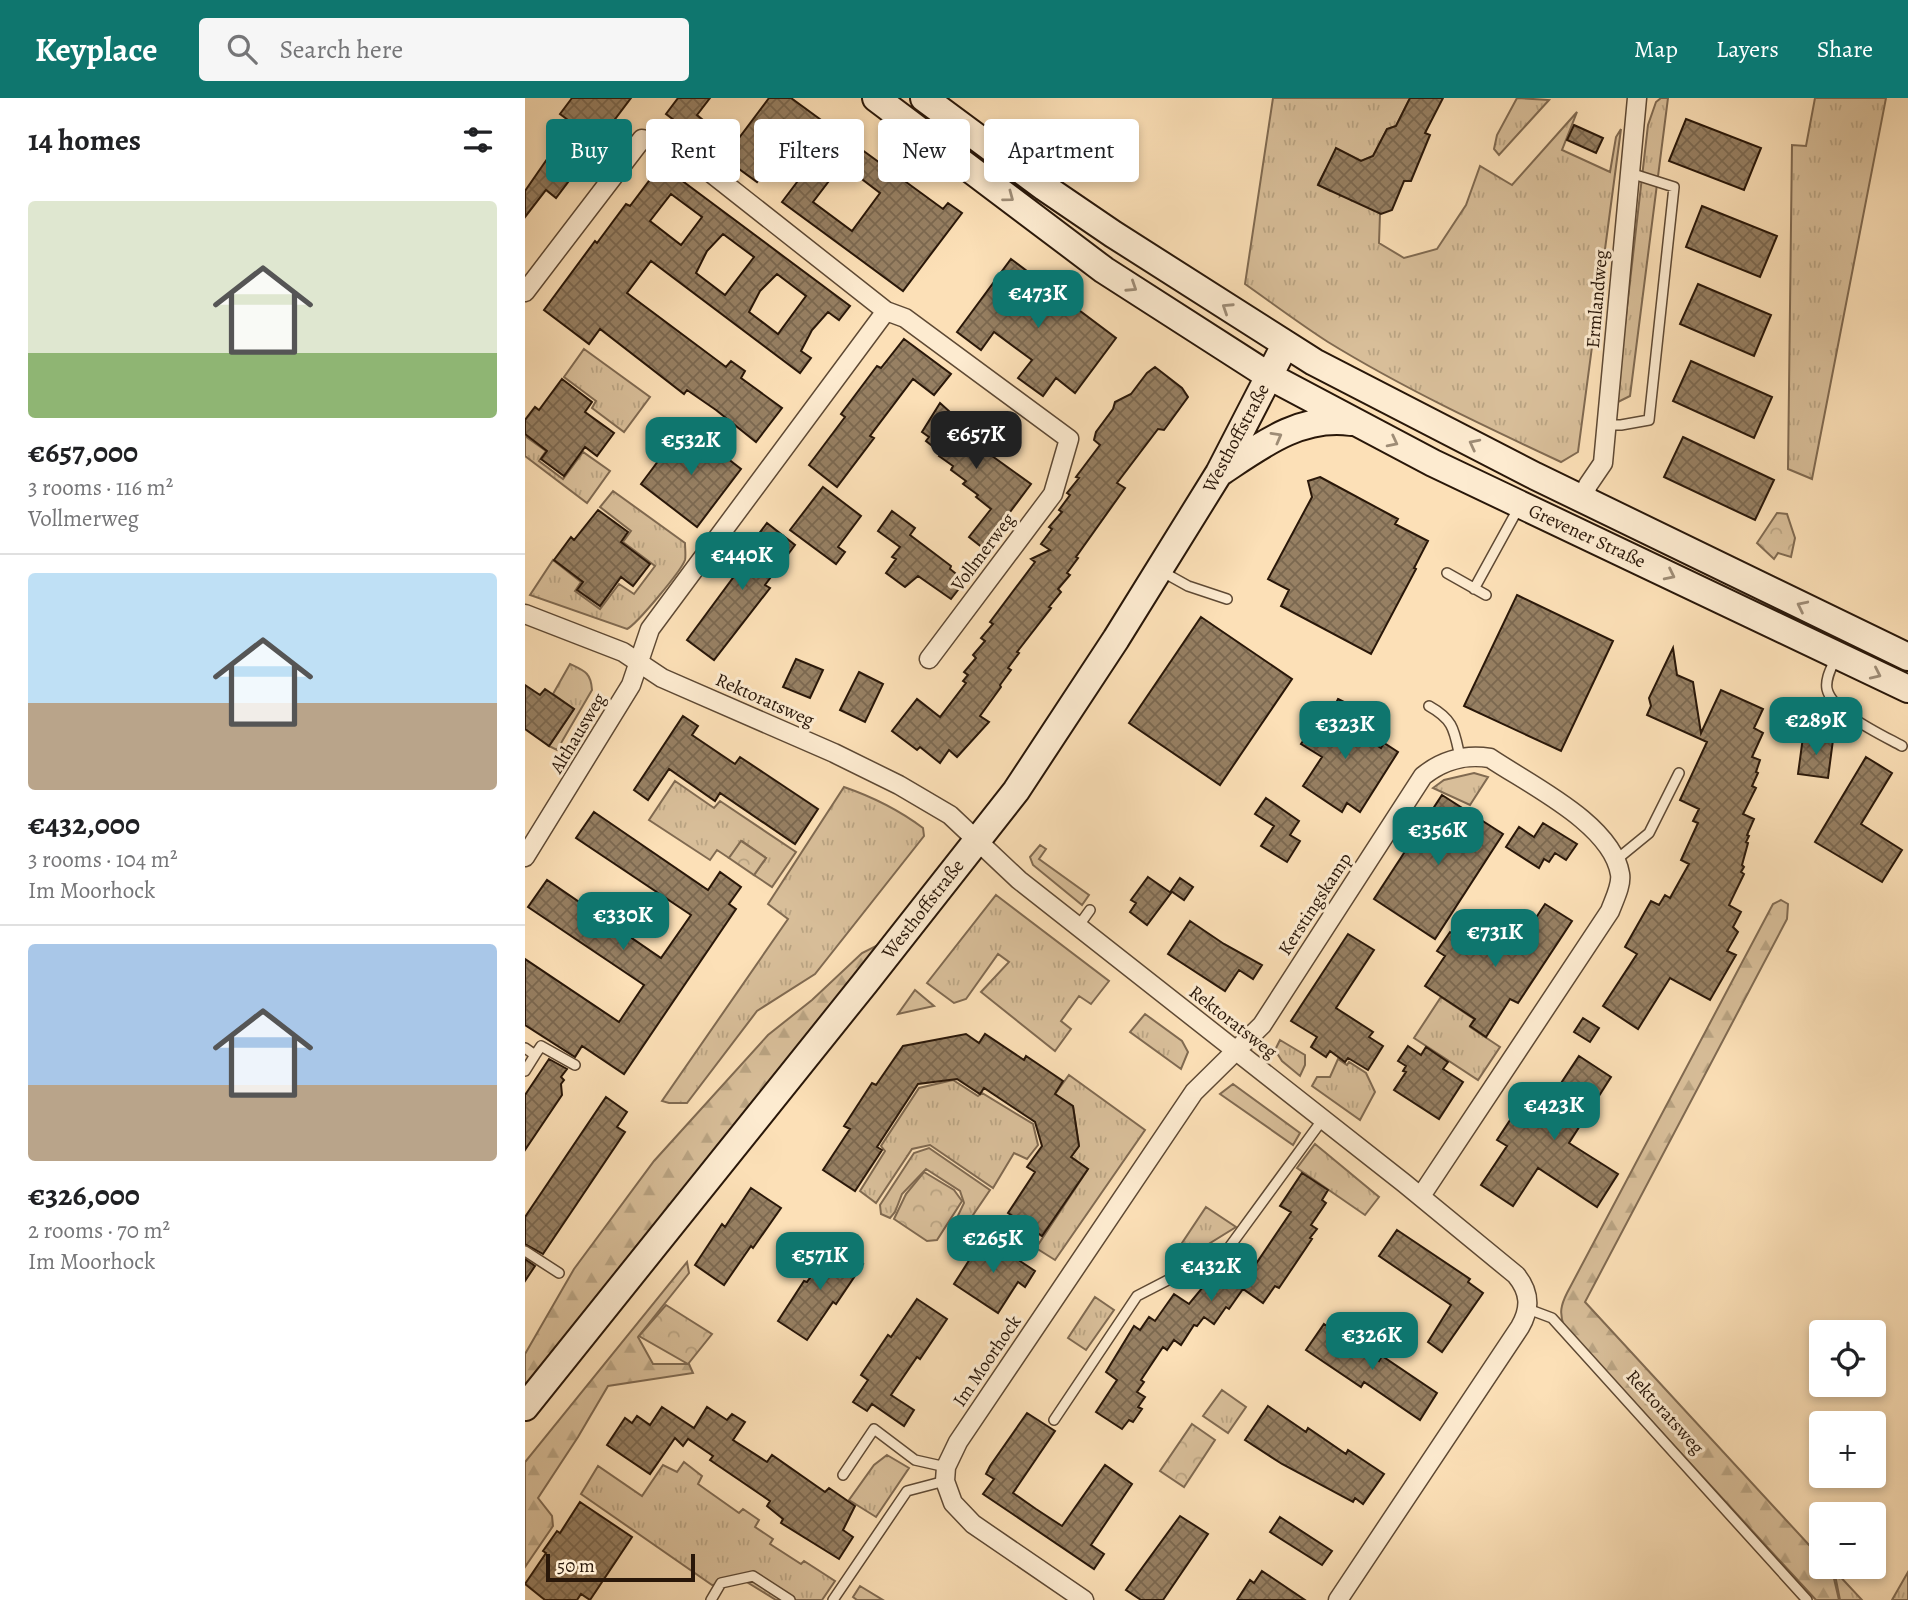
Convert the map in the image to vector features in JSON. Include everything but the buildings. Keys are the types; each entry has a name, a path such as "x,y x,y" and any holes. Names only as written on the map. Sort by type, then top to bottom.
{"main road":[{"name":"Grevener Straße","path":"876,98 1104,270 1269,376 1352,422 1520,505 1908,689"},
{"name":"Grevener Straße","path":"925,98 1044,187 1285,345 1583,499 1908,657"},
{"path":"1269,376 1285,345"},
{"name":"Westhoffstraße","path":"525,1407 1021,783 1219,473 1269,376"},
{"path":"1219,473 1290,430 1315,423 1341,420 1352,422"}],"street":[{"name":"Ermlandweg","path":"1583,499 1588,485 1603,463 1637,98"},
{"name":"Vollmerweg","path":"525,292 642,139 678,147 886,310 905,318 1069,439 1053,494 929,659"},
{"path":"638,663 650,629 886,310"},
{"name":"Rektoratsweg","path":"525,614 623,652 662,678 834,753 899,785 950,815 1019,880 1077,928 1421,1196 1516,1275 1527,1293 1528,1309"},
{"name":"Althausweg","path":"525,857 631,685 638,663"},
{"path":"1421,1196 1610,911 1621,878 1608,843 1590,824 1490,758 1460,757"},
{"name":"Kerstingskamp","path":"1237,1052 1262,1025 1423,776 1442,763 1460,757"},
{"name":"Im Moorhock","path":"946,1474 958,1442 1194,1092 1237,1052"},
{"path":"1338,1600 1520,1327 1528,1309"},
{"path":"946,1474 953,1503 973,1524 1084,1600"}],"lane":[{"path":"1607,425 1649,420 1674,187 1630,173"},
{"path":"1474,589 1520,505"},
{"path":"1159,570 1188,586 1227,599"},
{"path":"1447,573 1486,595"},
{"path":"1837,656 1827,681 1827,691 1833,702 1869,728 1902,746"},
{"path":"1429,706 1444,715 1454,728 1460,757"},
{"path":"1616,860 1649,833 1679,773"},
{"path":"1077,928 1090,910"},
{"path":"525,1071 541,1046 575,1065"},
{"path":"525,1048 535,1055"},
{"path":"1054,1420 1137,1296 1227,1249 1323,1119"},
{"path":"525,1251 559,1273"},
{"name":"Rektoratsweg","path":"1528,1309 1552,1318 1807,1600"},
{"path":"843,1475 874,1429 915,1460 946,1474"},
{"path":"833,1600 907,1491 946,1474"},
{"path":"711,1600 721,1583 753,1576 790,1600"}],"green space":[{"path":"1273,98 1410,98 1396,126 1387,129 1373,156 1361,161 1336,148 1331,168 1326,169 1318,184 1330,191 1341,192 1340,196 1343,194 1352,198 1351,201 1353,199 1378,211 1379,243 1404,258 1437,249 1466,205 1480,166 1512,185 1577,112 1562,150 1610,172 1616,137 1621,129 1578,452 1561,462 1443,405 1328,342 1245,284"},
{"path":"1517,98 1549,100 1499,155 1494,149 1497,135"},
{"path":"1661,98 1668,98 1630,396 1616,403 1648,125 1656,102"},
{"path":"1815,98 1886,98 1812,479 1788,469 1792,145 1806,146"},
{"path":"584,349 650,397 624,432 592,408 596,401 564,377"},
{"path":"525,436 546,451 539,461 563,479 583,452 610,471 587,503 525,456"},
{"path":"613,491 685,543 682,566 649,608 627,629 530,595 553,560 581,582 575,591 600,609 619,584 634,594 655,566 623,542 631,531 600,507"},
{"path":"1777,513 1787,514 1795,538 1791,557 1778,553 1774,559 1757,543"},
{"path":"570,664 586,673 592,690 557,750 549,746 574,709 553,694"},
{"path":"1474,773 1488,777 1470,805 1433,788 1444,780"},
{"path":"675,781 714,808 720,801 796,852 772,887 754,875 766,858 742,841 729,858 717,850 710,860 649,820"},
{"path":"844,787 905,815 923,828 924,836 815,974 757,1011 687,1103 662,1101 788,919 768,904"},
{"path":"741,841 766,858 754,875 729,858"},
{"path":"1040,845 1046,849 1039,859 1089,895 1082,905 1033,865 1030,857"},
{"path":"996,895 1109,981 1091,1004 1079,996 1061,1021 1071,1029 1055,1051 981,992 1009,962 998,954 966,999 954,1003 927,983"},
{"path":"1781,900 1788,904 1787,919 1585,1302 1809,1545 1809,1579 1834,1579 1839,1600 1816,1600 1564,1326 1561,1313 1567,1293 1773,904"},
{"path":"876,946 874,957 525,1390 525,1354 574,1269 654,1161 768,1035 812,1000 862,953"},
{"path":"915,990 934,1006 898,1014"},
{"path":"1441,997 1474,1019 1470,1027 1500,1047 1478,1080 1414,1038"},
{"path":"1145,1014 1182,1041 1188,1052 1181,1069 1130,1032"},
{"path":"1280,1040 1305,1055 1305,1065 1300,1076 1282,1061 1275,1050"},
{"path":"1338,1059 1347,1065 1349,1062 1366,1073 1375,1092 1360,1120 1312,1086 1317,1077 1330,1077"},
{"path":"1069,1075 1145,1130 1055,1260 1036,1248 1088,1169 1071,1157 1079,1146 1073,1106 1055,1094"},
{"path":"953,1080 978,1096 982,1093 1033,1124 1038,1145 1027,1159 1014,1153 993,1188 930,1145 912,1149 876,1203 860,1191 885,1151 881,1146 919,1088"},
{"path":"1233,1084 1300,1133 1293,1145 1220,1094"},
{"path":"1315,1144 1379,1197 1365,1215 1297,1168"},
{"path":"929,1148 990,1190 960,1234 953,1226 964,1203 960,1191 926,1169 902,1194 890,1218 881,1214 880,1205 914,1153"},
{"path":"924,1172 954,1190 962,1201 937,1240 927,1241 894,1219 906,1194"},
{"path":"1206,1207 1236,1227 1181,1261 1168,1264"},
{"path":"687,1262 689,1273 638,1337 653,1364 689,1364 693,1373 608,1386 538,1498 552,1516 553,1526 525,1567 525,1462"},
{"path":"1095,1297 1114,1310 1086,1350 1068,1338"},
{"path":"666,1305 712,1334 688,1364 639,1336"},
{"path":"1222,1390 1246,1407 1228,1433 1203,1416"},
{"path":"1192,1424 1215,1440 1184,1487 1160,1471"},
{"path":"887,1455 909,1468 876,1517 849,1500 874,1465"},
{"path":"684,1462 702,1476 698,1484 739,1513 743,1509 759,1520 755,1527 773,1539 770,1544 835,1581 822,1600 776,1600 745,1581 712,1585 581,1494 598,1466 642,1496 663,1465 677,1472"},
{"path":"1908,1572 1908,1600 1892,1600"},
{"path":"1836,1579 1842,1579 1862,1600 1840,1600"},
{"path":"860,1586 883,1600 857,1600 853,1597"}]}
